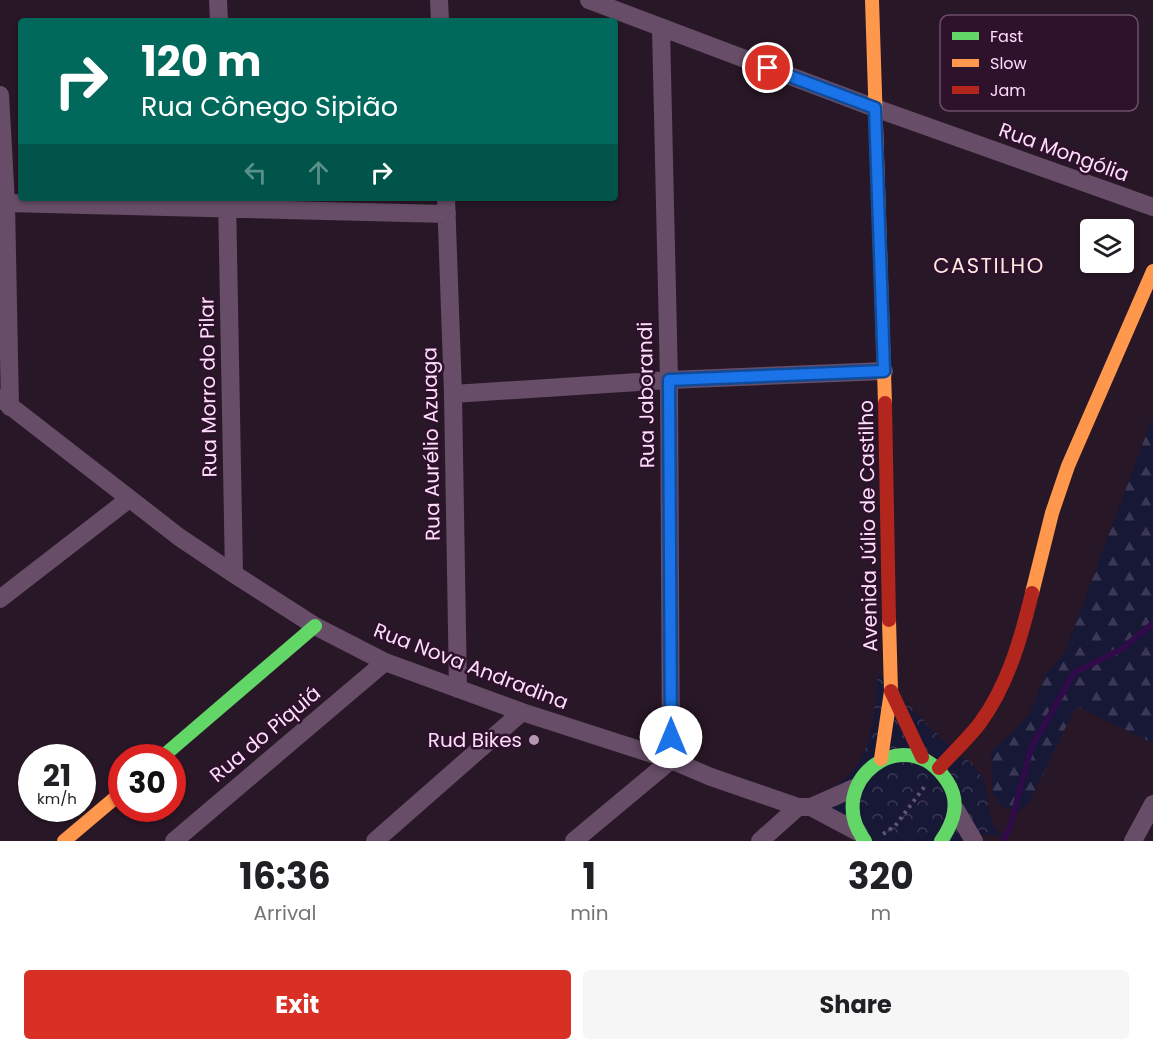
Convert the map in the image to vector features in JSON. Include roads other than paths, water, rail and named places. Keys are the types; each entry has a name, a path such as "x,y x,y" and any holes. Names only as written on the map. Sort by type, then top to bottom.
{"main road":[{"name":"Avenida Júlio de Castilho","path":"872,0 891,691"},
{"path":"939,768 980,722 1005,678 1021,639 1052,513 1068,466 1153,271"},
{"path":"177,744 315,626"},
{"path":"891,691 922,758"},
{"path":"882,759 891,691"},
{"path":"861,837 851,810 854,788 865,771 882,759 902,754 922,758 939,768 952,789 956,810 952,825 941,841"},
{"path":"64,841 108,804"}],"street":[{"path":"218,0 219,18"},
{"path":"439,0 440,18"},
{"name":"Rua Mongólia","path":"590,0 875,108 1153,207"},
{"name":"Rua Jaborandi","path":"661,28 669,380 671,760"},
{"path":"0,95 6,203 5,402"},
{"path":"6,203 446,206"},
{"name":"Rua Morro do Pilar","path":"227,203 234,574"},
{"name":"Rua Aurélio Azuaga","path":"446,206 453,394 458,689"},
{"path":"453,394 669,380 884,371"},
{"name":"Rua Nova Andradina","path":"5,402 179,537 315,626 385,662 522,712 671,760 711,777 805,807 861,837"},
{"path":"0,599 129,499"},
{"name":"Rua do Piquiá","path":"174,841 385,662"},
{"path":"375,841 522,712"},
{"path":"574,841 671,760"},
{"path":"759,841 805,807 854,788"},
{"path":"1133,841 1153,804"},
{"path":"956,810 974,841"}],"waterway":[{"path":"1003,841 1010,827 1031,748 1074,673 1123,648 1153,623"}],"place":[{"name":"Rud Bikes","path":"534,740"}],"district":[{"name":"CASTILHO","path":"989,266"}]}
